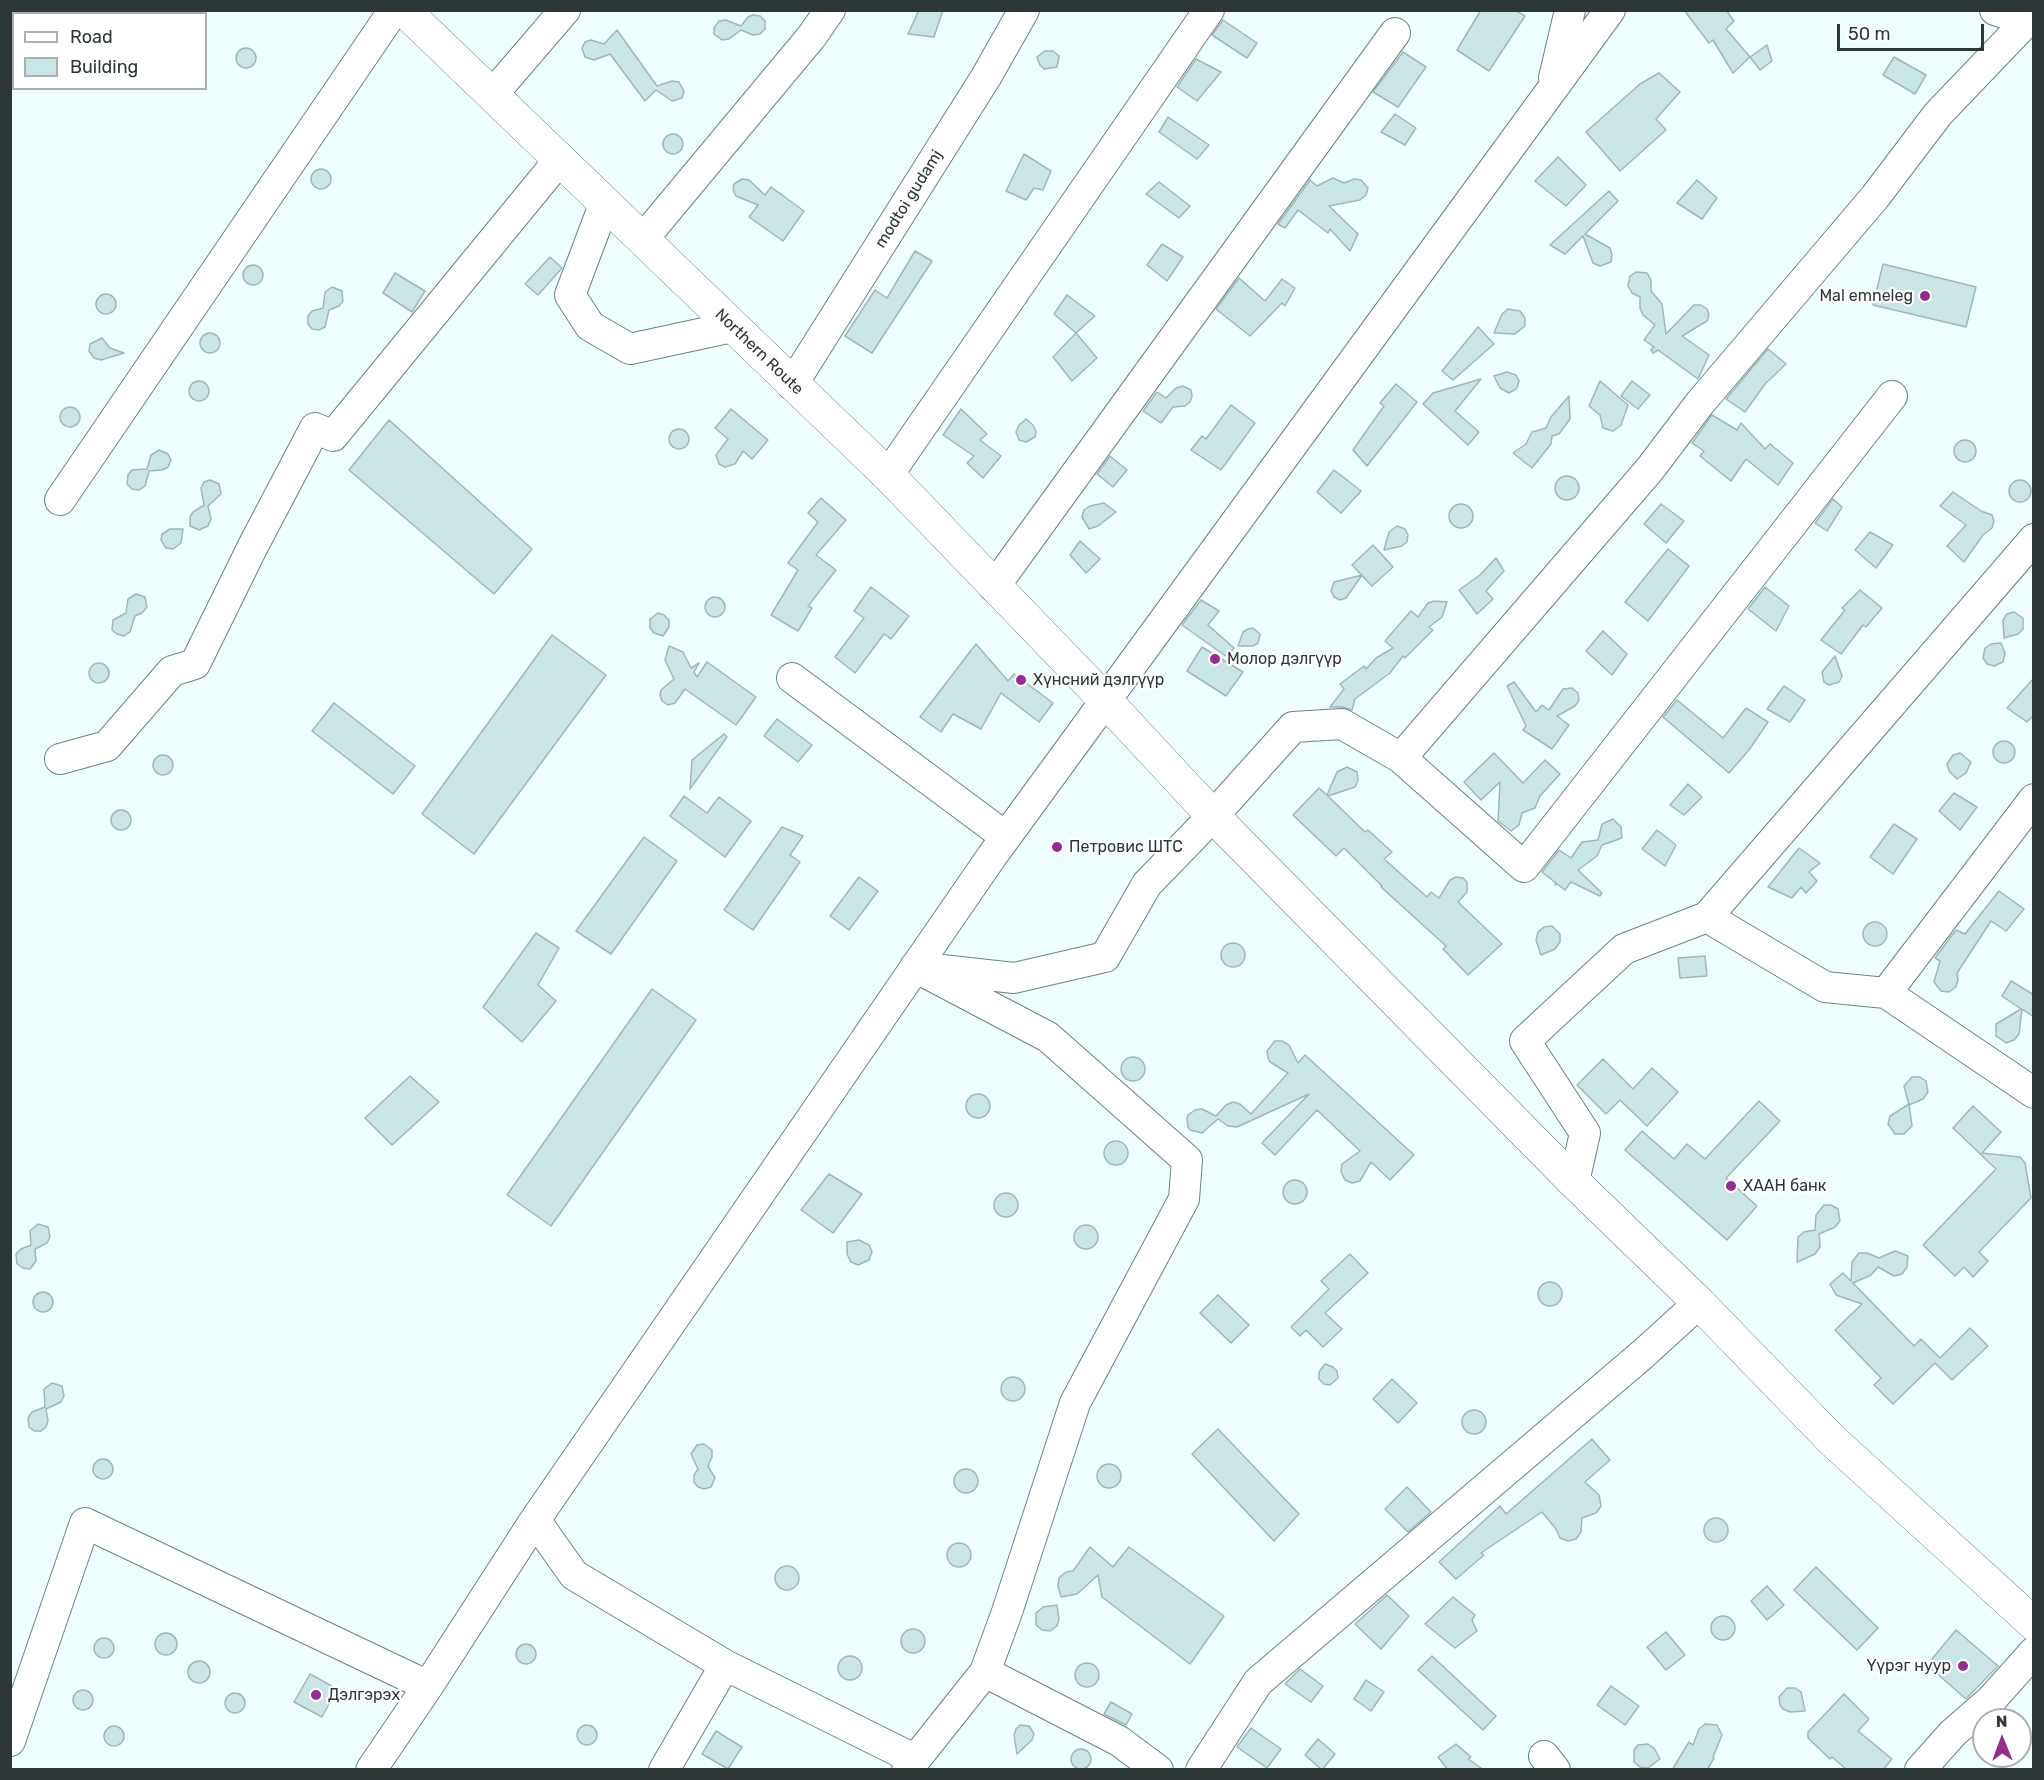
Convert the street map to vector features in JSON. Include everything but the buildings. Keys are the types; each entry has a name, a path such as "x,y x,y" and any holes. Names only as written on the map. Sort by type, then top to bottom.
{"highway":[{"name":"Northern Route","path":"404,10 888,476 1106,701 1213,816 1574,1182 1699,1303 1832,1440 2034,1624"}],"street":[{"path":"60,500 394,10"},
{"path":"492,95 565,10"},
{"path":"643,239 812,36 830,10"},
{"name":"modtoi gudamj","path":"792,385 986,77 1024,10"},
{"path":"888,476 1209,10"},
{"path":"1551,91 1570,10"},
{"path":"371,1770 536,1520 1005,837 1610,10"},
{"path":"1401,758 1650,469 1700,403 1875,197 1938,114 2030,22 1995,10"},
{"path":"994,587 1395,33"},
{"path":"60,759 107,746 172,671 195,664 315,428 333,436 560,159"},
{"path":"604,205 570,295 590,326 630,349 732,327"},
{"path":"915,967 1014,978 1105,957 1147,884 1213,816 1293,727 1342,724 1401,758 1524,867 1892,396"},
{"path":"1574,1182 1585,1133 1525,1041 1624,950 1707,917 2034,539"},
{"path":"792,678 1005,837"},
{"path":"1886,993 2034,799"},
{"path":"1707,917 1825,987 1886,993 2034,1093"},
{"path":"536,1520 574,1575 725,1665 910,1764 985,1672 1007,1612 1075,1403 1184,1199 1187,1160 1048,1037 915,967"},
{"path":"1201,1770 1258,1682 1643,1354 1699,1303"},
{"path":"10,1741 85,1523 428,1686"},
{"path":"1920,1770 1953,1733 1991,1700 2034,1652"},
{"path":"664,1770 725,1665"},
{"path":"985,1672 1119,1741 1126,1760 1158,1770"}],"place":[{"name":"Mal emneleg","path":"1925,296"},
{"name":"Молор дэлгүүр","path":"1215,659"},
{"name":"Хүнсний дэлгүүр","path":"1021,680"},
{"name":"Петровис ШТС","path":"1057,847"},
{"name":"ХААН банк","path":"1731,1186"},
{"name":"Үүрэг нуур","path":"1963,1666"},
{"name":"Дэлгэрэх","path":"316,1695"}]}
